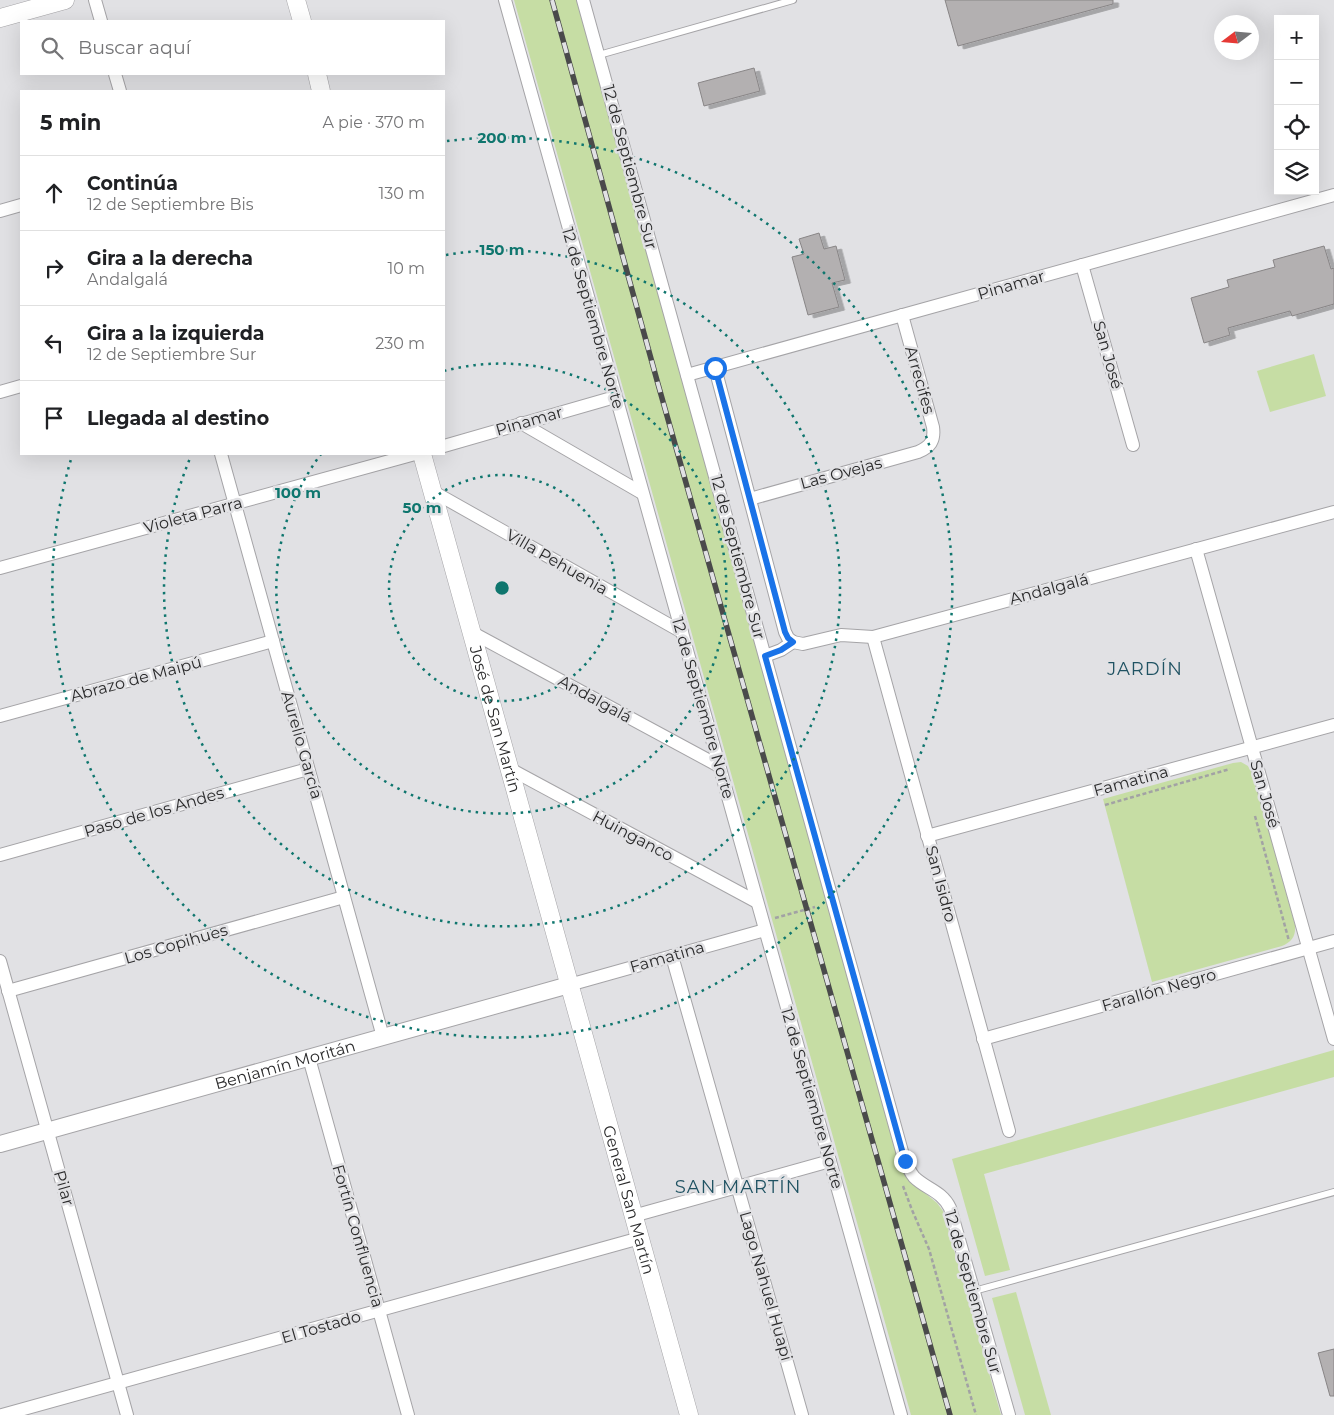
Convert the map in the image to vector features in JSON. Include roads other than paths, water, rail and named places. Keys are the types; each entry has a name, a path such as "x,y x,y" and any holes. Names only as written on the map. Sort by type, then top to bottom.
{"main road":[{"path":"0,18 65,0"},
{"path":"296,0 302,20"},
{"path":"317,75 322,90"},
{"name":"José de San Martín","path":"422,455 569,985"},
{"name":"General San Martín","path":"569,985 688,1415"}],"street":[{"path":"95,0 101,20"},
{"name":"12 de Septiembre Norte","path":"505,0 901,1415"},
{"name":"12 de Septiembre Sur","path":"583,0 905,1161 915,1178 939,1193 948,1203 1009,1415"},
{"path":"115,75 120,90"},
{"name":"Pinamar","path":"687,376 1334,195"},
{"path":"0,211 20,205"},
{"name":"San José","path":"1082,265 1133,445"},
{"name":"Arrecifes","path":"902,315 933,428 934,439 931,444"},
{"path":"715,368 785,632 793,642"},
{"path":"0,392 20,386"},
{"name":"Pinamar","path":"445,446 615,397"},
{"path":"521,424 642,493"},
{"name":"Las Ovejas","path":"750,499 918,452 931,444"},
{"name":"Aurelio García","path":"221,455 383,1037"},
{"name":"Violeta Parra","path":"0,568 411,455"},
{"name":"Villa Pehuenia","path":"432,491 682,632"},
{"name":"Andalgalá","path":"765,656 781,650 793,642 803,644 841,636 873,637 1334,512"},
{"name":"San José","path":"1196,549 1334,1039"},
{"name":"Andalgalá","path":"471,632 719,766"},
{"name":"San Isidro","path":"873,637 1009,1131"},
{"name":"Abrazo de Maipú","path":"0,716 273,641"},
{"name":"Famatina","path":"927,836 1334,725"},
{"name":"Paso de los Andes","path":"0,855 308,769"},
{"name":"Huinganco","path":"510,769 757,902"},
{"name":"Los Copihues","path":"8,991 344,897"},
{"name":"Famatina","path":"569,985 765,930"},
{"name":"Farallón Negro","path":"983,1039 1334,941"},
{"name":"Lago Nahuel Huapi","path":"672,956 802,1415"},
{"name":"Pilar","path":"0,962 126,1415"},
{"name":"Benjamín Moritán","path":"0,1144 569,985"},
{"name":"Fortín Confluencia","path":"309,1058 408,1415"},
{"path":"633,1216 830,1161"},
{"name":"El Tostado","path":"2,1415 640,1238"}],"lane":[{"path":"599,55 793,0"},
{"path":"974,1291 1334,1192"}],"railway":[{"path":"552,0 658,384 950,1415"}],"district":[{"name":"JARDÍN","path":"1145,669"},
{"name":"SAN MARTÍN","path":"738,1187"}]}
